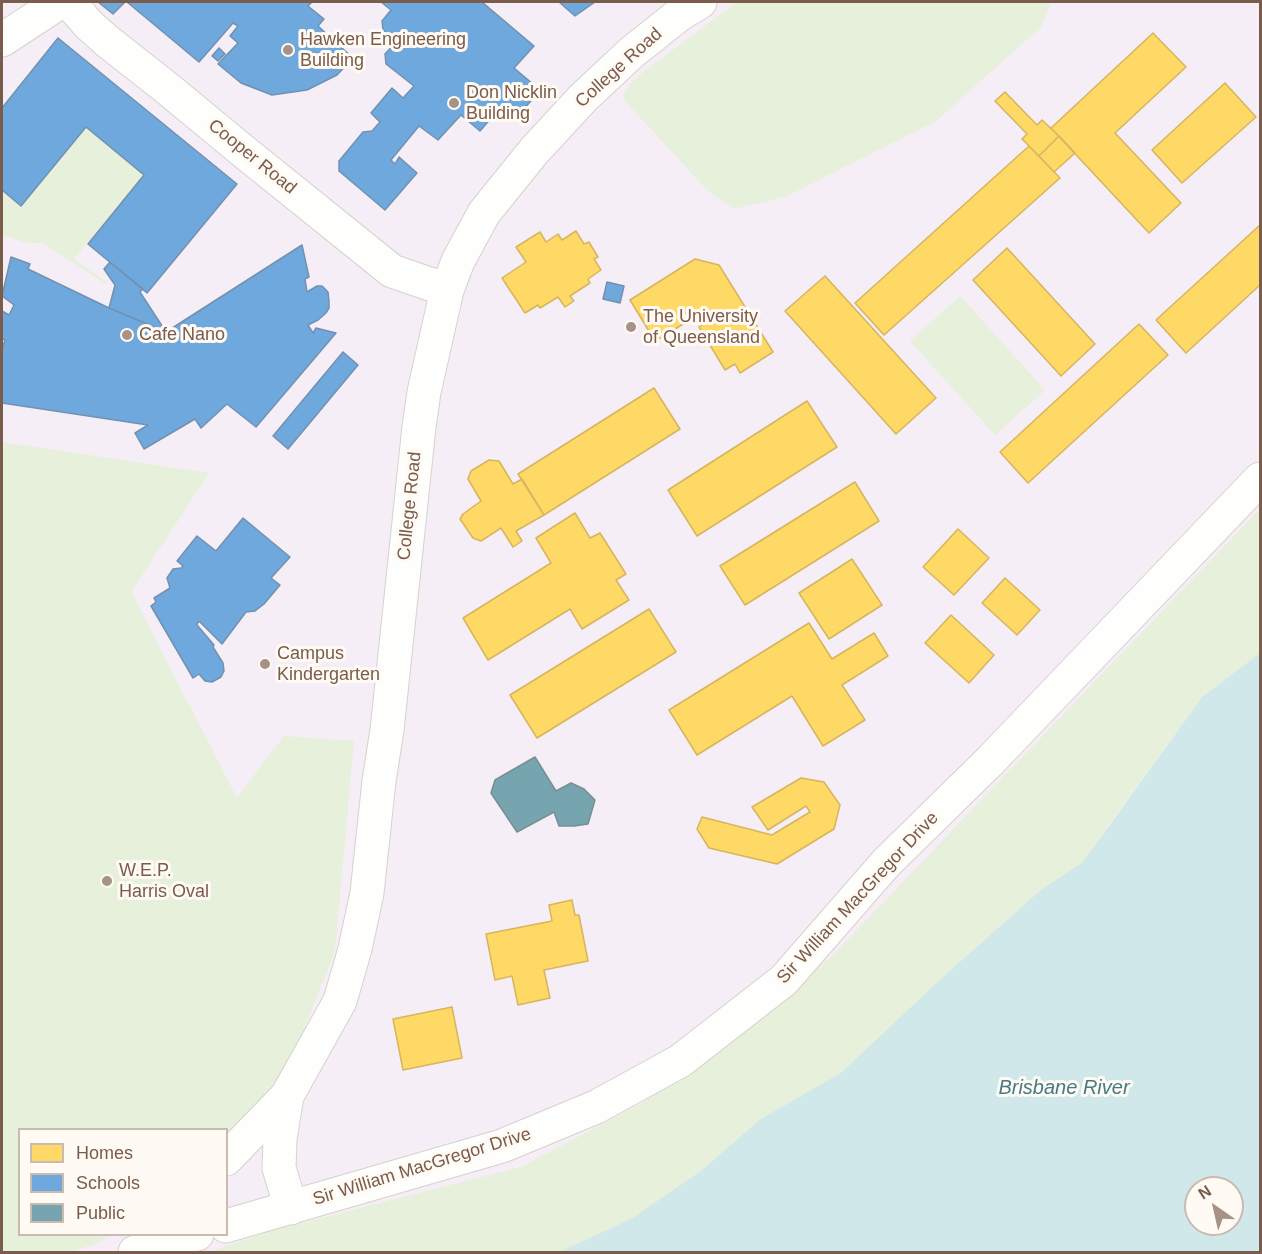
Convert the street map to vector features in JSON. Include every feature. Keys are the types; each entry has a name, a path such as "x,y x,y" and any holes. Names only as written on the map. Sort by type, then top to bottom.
{"street":[{"path":"2,40 60,2"},
{"name":"Cooper Road","path":"72,2 89,25 107,41 392,271 447,290"},
{"name":"College Road","path":"228,1157 287,1096 340,1001 355,949 367,893 424,392 447,290 458,261 484,213 522,165 583,98 680,14 700,2"},
{"name":"Sir William MacGregor Drive","path":"228,1225 502,1146 596,1107 680,1061 784,980 886,863 990,761 1260,479"},
{"name":"College Road","path":"287,1096 280,1139 279,1168 291,1208"},
{"path":"141,1246 188,1236"}],"shaded area":[{"name":"The University of Queensland","path":"2,2 1260,2 1260,653 1202,697 1153,764 559,1252 2,1252"}],"green space":[{"path":"737,2 1051,2 1041,27 936,121 785,197 733,209 708,191 625,101 623,94 643,72"},
{"path":"86,127 144,175 74,259 107,282 106,284 42,243 28,243 2,234 2,190 22,206"},
{"path":"960,296 1045,390 995,435 910,341"},
{"path":"2,442 209,473 131,592 237,798 284,736 354,741 335,951 291,1061 228,1140 228,1128 18,1128 18,1236 108,1236 96,1244 70,1252 2,1252"},
{"path":"1260,509 1260,653 1202,697 1106,829 1260,728 658,1252 209,1252 274,1230 521,1167 642,1103 745,1032 833,955"}],"water":[{"name":"Brisbane River","path":"1260,653 1260,1252 559,1252 631,1219 701,1171 761,1119 841,1073 943,977 1041,890 1083,862 1202,697"}],"building: Homes":[{"path":"1153,33 1186,67 1115,133 1181,203 1149,233 1051,128"},
{"path":"1225,83 1256,117 1182,183 1152,150"},
{"path":"1005,92 1037,125 1042,120 1059,136 1039,156 1022,139 1027,134 995,101"},
{"path":"1059,136 1075,153 1054,172 1039,156"},
{"path":"1029,146 1060,178 884,335 855,303"},
{"path":"1260,225 1260,285 1186,353 1156,320"},
{"path":"576,231 584,244 589,242 598,257 594,259 601,270 588,279 590,283 570,296 574,301 565,307 558,297 540,308 538,305 525,313 502,278 526,262 516,247 540,232 546,242 558,234 562,240"},
{"path":"1007,248 1095,344 1061,376 973,280"},
{"path":"695,259 719,265 773,352 740,373 735,364 725,370 699,327 706,322 699,311 691,310 681,316 685,323 655,341 630,300"},
{"path":"825,276 936,398 896,434 785,311"},
{"path":"1139,324 1168,355 1028,483 1000,452"},
{"path":"654,388 680,429 544,515 518,474"},
{"path":"807,401 837,447 697,536 668,490"},
{"path":"489,460 499,461 513,484 522,479 544,515 516,531 522,541 513,547 501,528 481,541 473,538 460,519 463,514 481,501 468,479 471,471"},
{"path":"855,482 879,521 745,605 720,566"},
{"path":"575,513 590,538 600,533 626,574 616,580 629,600 582,629 570,609 488,660 463,618 551,563 536,538"},
{"path":"958,529 989,558 954,595 923,567"},
{"path":"852,559 882,605 829,639 799,593"},
{"path":"1005,578 1040,610 1017,635 982,603"},
{"path":"649,609 676,652 537,738 510,695"},
{"path":"951,615 994,655 969,683 925,643"},
{"path":"809,623 832,659 874,633 888,656 842,685 865,720 823,746 792,696 697,755 669,710"},
{"path":"801,778 824,782 840,805 834,829 777,864 709,848 697,829 702,817 772,835 810,812 806,806 768,830 752,807"},
{"path":"572,900 575,915 579,915 588,961 544,970 550,998 518,1005 512,976 495,980 486,934 552,921 549,905"},
{"path":"452,1007 462,1058 403,1070 393,1019"}],"building: Schools":[{"path":"98,2 125,2 113,14"},
{"name":"Hawken Engineering Building","path":"127,2 312,2 308,6 324,19 318,26 353,58 337,75 307,90 272,95 241,83 218,64 238,43 230,36 238,26 233,23 199,62"},
{"name":"Don Nicklin Building","path":"381,2 482,2 534,46 514,68 540,90 514,121 499,109 480,131 461,115 438,140 419,126 391,160 395,164 399,157 417,173 385,210 339,171 339,161 363,132 372,131 380,122 371,113 392,88 403,98 414,86 386,64 385,54 396,42 383,30 382,21 391,10"},
{"path":"559,2 595,2 575,16"},
{"path":"58,38 237,184 147,293 88,244 144,175 86,127 21,206 2,190 2,108"},
{"path":"219,48 225,54 218,61 212,56"},
{"path":"302,245 309,277 305,279 307,292 317,286 322,286 328,292 329,301 326,313 308,325 313,333 316,328 336,333 256,427 227,404 201,428 195,419 144,449 135,433 148,425 2,403 2,349 5,340 2,339 2,311 9,315 14,305 2,296 11,257 30,264 28,269 109,308 166,332"},
{"path":"110,262 143,289 140,292 166,332 109,308 115,285 104,269"},
{"path":"607,282 624,286 620,303 603,299"},
{"path":"343,352 358,365 288,449 273,436"},
{"path":"243,518 290,557 271,578 280,585 264,604 255,611 246,612 222,644 198,622 197,625 214,645 223,663 224,671 221,677 212,682 205,681 199,674 193,678 151,606 156,602 154,598 170,588 167,578 173,569 183,566 177,561 197,536 216,551"}],"building: Public":[{"path":"535,757 556,791 571,783 584,789 595,800 588,824 559,826 554,812 517,832 491,793 495,780"}],"place":[{"name":"Hawken Engineering Building","path":"288,50"},
{"name":"Don Nicklin Building","path":"454,103"},
{"name":"The University of Queensland","path":"631,327"},
{"name":"Cafe Nano","path":"127,335"},
{"name":"Campus Kindergarten","path":"265,664"},
{"name":"W.E.P. Harris Oval","path":"107,881"}]}
